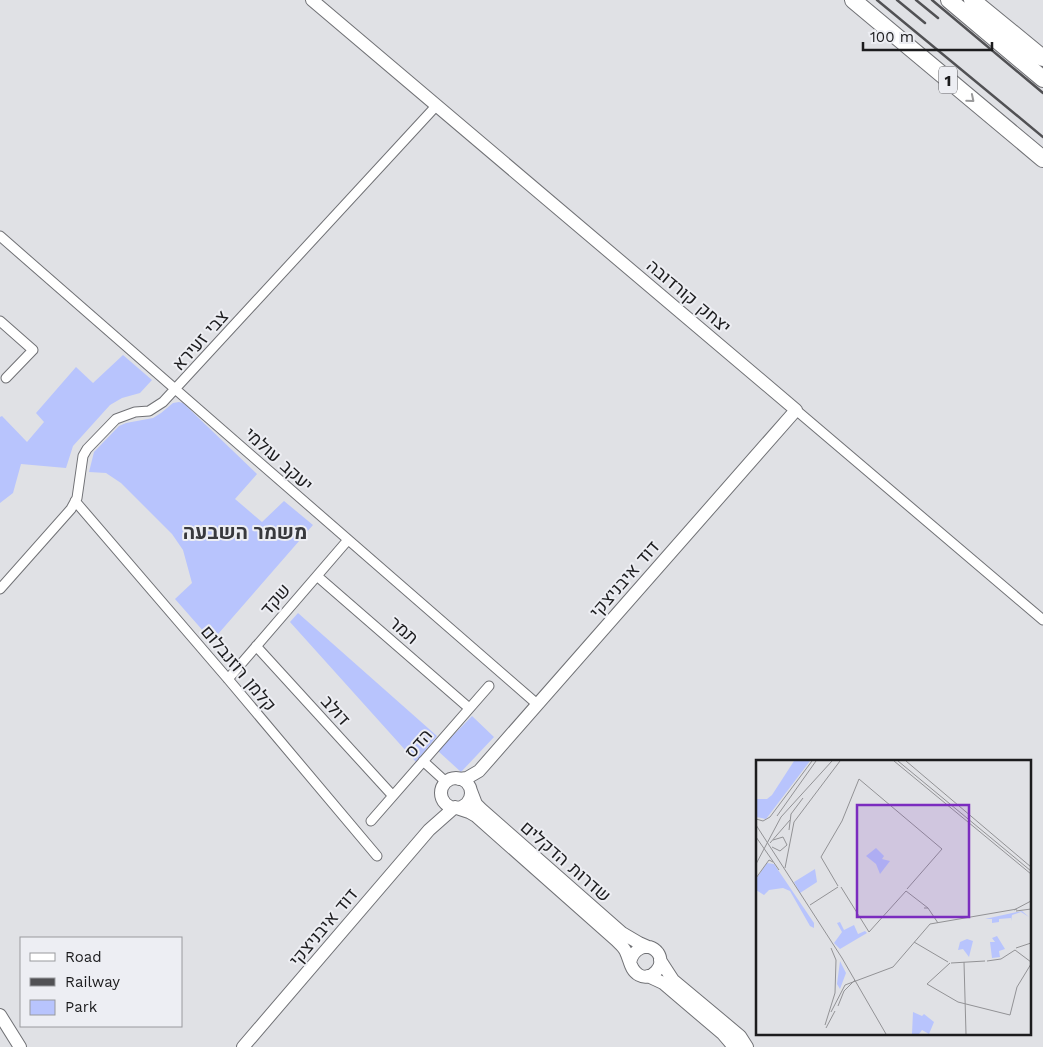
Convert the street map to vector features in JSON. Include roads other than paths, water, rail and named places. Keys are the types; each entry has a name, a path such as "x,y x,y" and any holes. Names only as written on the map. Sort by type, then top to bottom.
{"highway":[{"name":"1","path":"853,0 1043,159"},
{"path":"949,0 1043,78"},
{"path":"972,0 1043,58"}],"street":[{"name":"יצחק קורדובה","path":"312,0 1043,620"},
{"name":"צבי זעירא","path":"0,589 64,518 75,501 78,493 83,456 87,449 116,419 135,412 155,408 176,389 437,105"},
{"name":"יעקב עולמי","path":"0,236 347,541 537,704"},
{"path":"0,321 33,350 6,378"},
{"name":"דוד איבניצקי","path":"470,790 479,771 796,410"},
{"name":"קלמן רוזנבלום","path":"75,501 377,856"},
{"name":"שקד","path":"228,679 347,541"},
{"name":"תמר","path":"316,576 470,708"},
{"name":"דולב","path":"256,646 393,796"},
{"name":"הדס","path":"371,821 488,686"},
{"path":"423,761 446,782"},
{"name":"דוד איבניצקי","path":"459,779 467,778 479,771"},
{"path":"459,779 467,783 470,790 467,802 461,807 448,806 442,797 442,790 446,782 459,779"},
{"name":"שדרות הדקלים","path":"470,790 476,804 481,809 622,933 639,944 648,947"},
{"name":"דוד איבניצקי","path":"429,830 442,797"},
{"name":"דוד איבניצקי","path":"244,1047 429,830 456,808"},
{"name":"שדרות הדקלים","path":"456,808 476,816 616,940 626,951 630,962"},
{"path":"734,1047 723,1034 663,983 634,971 630,962 635,951 648,947 656,951 674,980 740,1036 747,1047"},
{"path":"648,976 658,969 660,960"},
{"path":"0,1015 20,1047"}],"railway":[{"path":"877,0 1043,137"},
{"path":"897,0 925,23"},
{"path":"916,0 938,18"},
{"path":"932,0 1043,93"}],"district":[{"name":"משמר השבעה","path":"245,532"}]}
